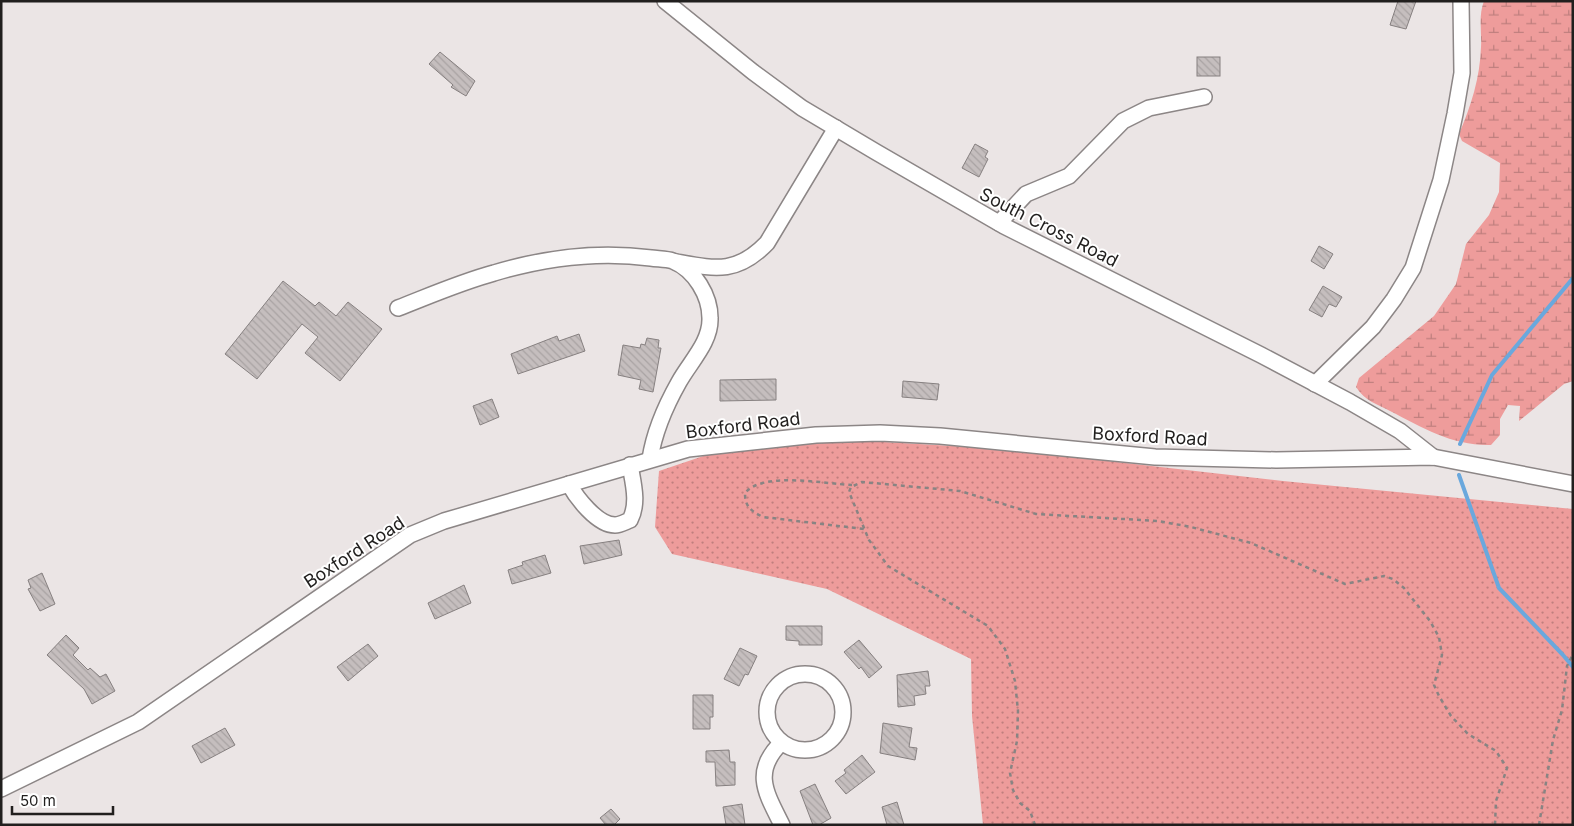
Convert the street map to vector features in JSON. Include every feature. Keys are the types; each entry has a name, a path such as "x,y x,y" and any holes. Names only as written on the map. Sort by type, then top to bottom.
{"street":[{"name":"South Cross Road","path":"665,1 753,72 802,108 999,223 1315,384 1400,431 1433,457"},
{"path":"1315,384 1373,327 1394,299 1413,268 1442,180 1457,106 1462,73 1461,1"},
{"path":"999,223 1026,194 1069,176 1123,121 1149,108 1204,97"},
{"path":"398,308 494,272 531,264 602,255 634,256 701,266 725,267 753,257 767,243 836,128"},
{"path":"650,459 652,442 679,383 709,332 709,310 704,289 693,276 674,261"},
{"name":"Boxford Road","path":"1,789 138,722 410,534 630,465 688,449 747,441 816,435 880,433 940,436 1155,457 1276,460 1433,457 1573,484"},
{"path":"568,484 589,511 609,524 619,524 630,520 634,513 635,500 630,465"},
{"path":"800,674 815,675 828,682 838,694 843,708 841,723 834,737 823,746 809,751 794,750 781,743 771,731 766,717 768,702 774,688 786,679 800,674"},
{"path":"781,743 768,755 763,773 765,789 782,825"}],"path":[{"path":"864,528 763,517 749,510 745,502 745,493 751,486 765,481 854,485 862,482 960,491 1036,514 1158,521 1191,527 1251,543 1345,584 1384,576 1393,579 1404,588 1430,621 1439,637 1442,655 1434,685 1451,716 1468,734 1496,751 1507,768 1496,801 1495,825"},
{"path":"854,485 849,492 869,540 888,566 988,626 1005,650 1015,681 1018,711 1017,741 1010,773 1013,790 1020,804 1030,812 1036,825"},
{"path":"1539,825 1553,740 1562,710 1567,666 1573,654"}],"green space":[{"path":"1484,1 1573,1 1573,381 1564,384 1519,421 1520,406 1508,405 1500,419 1500,435 1491,445 1477,445 1439,435 1414,424 1371,402 1356,387 1359,378 1434,316 1456,284 1466,244 1489,215 1499,192 1500,163 1462,141 1459,134 1477,81 1481,47 1481,12"},
{"path":"867,441 1004,449 1283,481 1573,509 1573,825 983,825 972,716 971,659 827,589 672,554 655,527 659,471 730,447"}],"building":[{"path":"1398,1 1416,1 1406,29 1390,25"},
{"path":"440,52 475,81 466,96 451,87 453,85 429,64"},
{"path":"1197,57 1220,57 1220,76 1197,76"},
{"path":"975,144 988,151 985,157 988,159 979,177 962,168"},
{"path":"1319,246 1333,254 1324,269 1311,261"},
{"path":"283,281 315,306 319,302 336,316 348,302 382,329 340,381 305,353 318,337 302,324 257,379 225,354"},
{"path":"1323,286 1342,297 1336,307 1329,304 1322,317 1309,310"},
{"path":"579,334 585,351 518,374 511,354 557,336 559,341"},
{"path":"647,338 659,340 658,348 661,348 653,392 639,389 641,380 618,375 623,345 640,348 641,344 645,345"},
{"path":"776,379 776,400 720,401 720,380"},
{"path":"903,381 939,384 937,400 902,397"},
{"path":"492,399 499,417 480,425 473,406"},
{"path":"619,540 622,555 584,564 580,546"},
{"path":"545,555 551,573 512,584 508,570 523,565 522,562"},
{"path":"42,573 55,604 40,611 28,589 31,588 28,580"},
{"path":"464,585 471,603 435,619 428,603"},
{"path":"786,626 822,626 822,645 799,645 799,641 786,640"},
{"path":"66,635 79,648 73,655 88,670 90,668 100,677 106,674 115,691 92,704 84,689 47,655"},
{"path":"859,640 882,667 869,678 861,667 859,669 844,652"},
{"path":"368,644 378,656 348,681 337,667"},
{"path":"740,648 757,656 748,675 745,674 739,686 724,679"},
{"path":"928,671 930,686 925,686 926,694 914,696 915,705 898,707 897,675"},
{"path":"693,695 713,695 713,717 710,717 710,729 693,729"},
{"path":"883,723 912,728 909,747 917,748 915,760 880,753"},
{"path":"225,728 235,745 201,763 192,746"},
{"path":"729,750 730,762 735,762 735,785 716,786 715,762 706,762 706,751"},
{"path":"862,755 875,772 846,794 835,781 846,773 844,770"},
{"path":"815,784 831,818 819,825 813,825 800,791"},
{"path":"897,802 904,825 887,825 882,807"},
{"path":"742,804 745,825 726,825 723,807"},
{"path":"611,809 620,819 614,825 606,825 600,818"}],"waterway":[{"path":"1460,444 1492,375 1573,278"},
{"path":"1459,475 1499,588 1573,667"}]}
